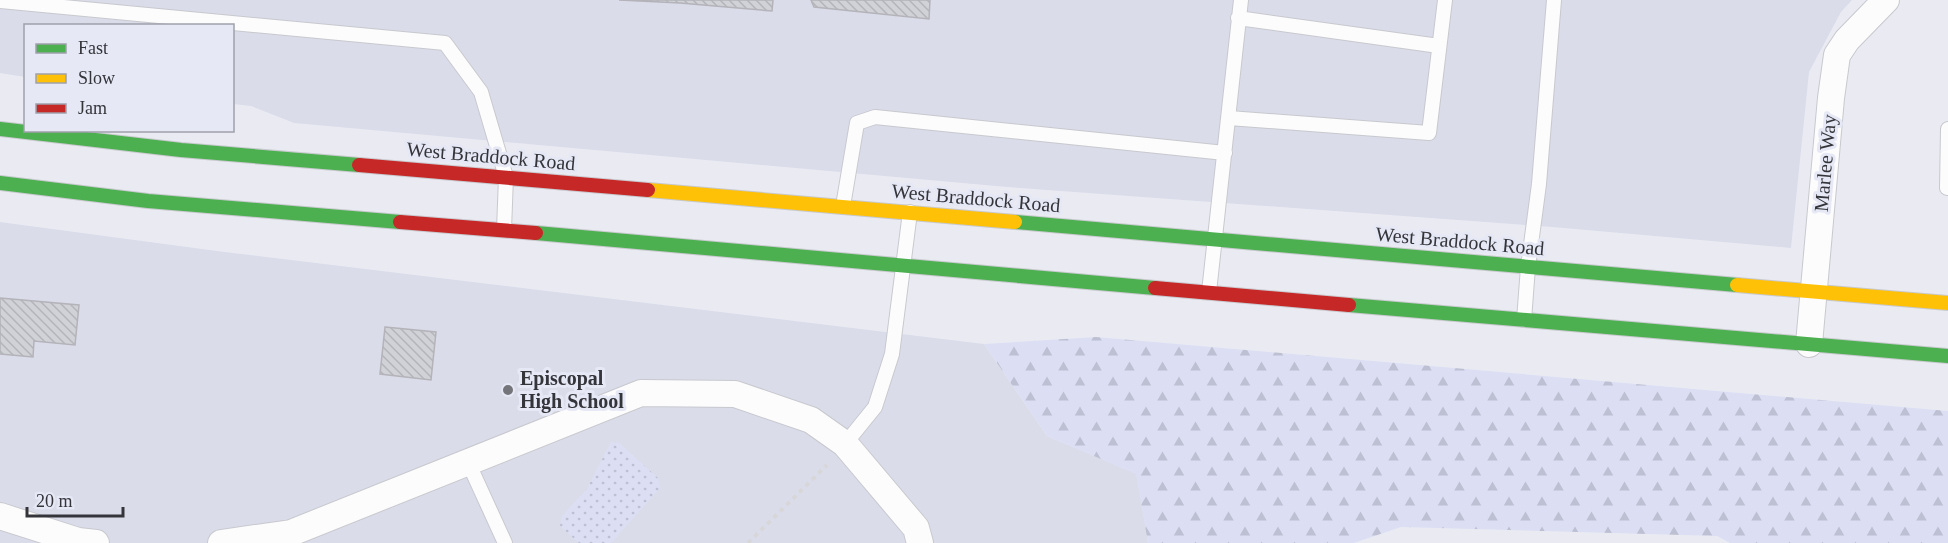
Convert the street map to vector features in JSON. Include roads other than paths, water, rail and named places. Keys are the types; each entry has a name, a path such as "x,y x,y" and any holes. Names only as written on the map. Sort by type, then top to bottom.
{"main road":[{"name":"West Braddock Road","path":"0,129 24,132"},
{"name":"West Braddock Road","path":"26,132 181,150 1948,303"},
{"path":"0,183 148,201 1948,356"}],"street":[{"name":"Marlee Way","path":"1809,344 1831,98 1838,55 1847,40 1878,3"},
{"path":"221,543 291,533 642,393 735,394 811,420 845,444 916,528 920,543"},
{"path":"0,516 84,542"}],"lane":[{"path":"1209,292 1241,0"},
{"path":"1229,118 1429,133 1445,0"},
{"path":"1524,320 1528,267 1539,184 1554,0"},
{"path":"0,1 445,43 482,92 506,177 504,230"},
{"path":"1238,18 1439,46"},
{"path":"843,206 857,123 875,117 1226,153"},
{"path":"1947,188 1948,129"},
{"path":"845,444 875,407 892,354 910,212"},
{"path":"468,462 505,543"}],"place":[{"name":"Episcopal High School","path":"508,390"}]}
